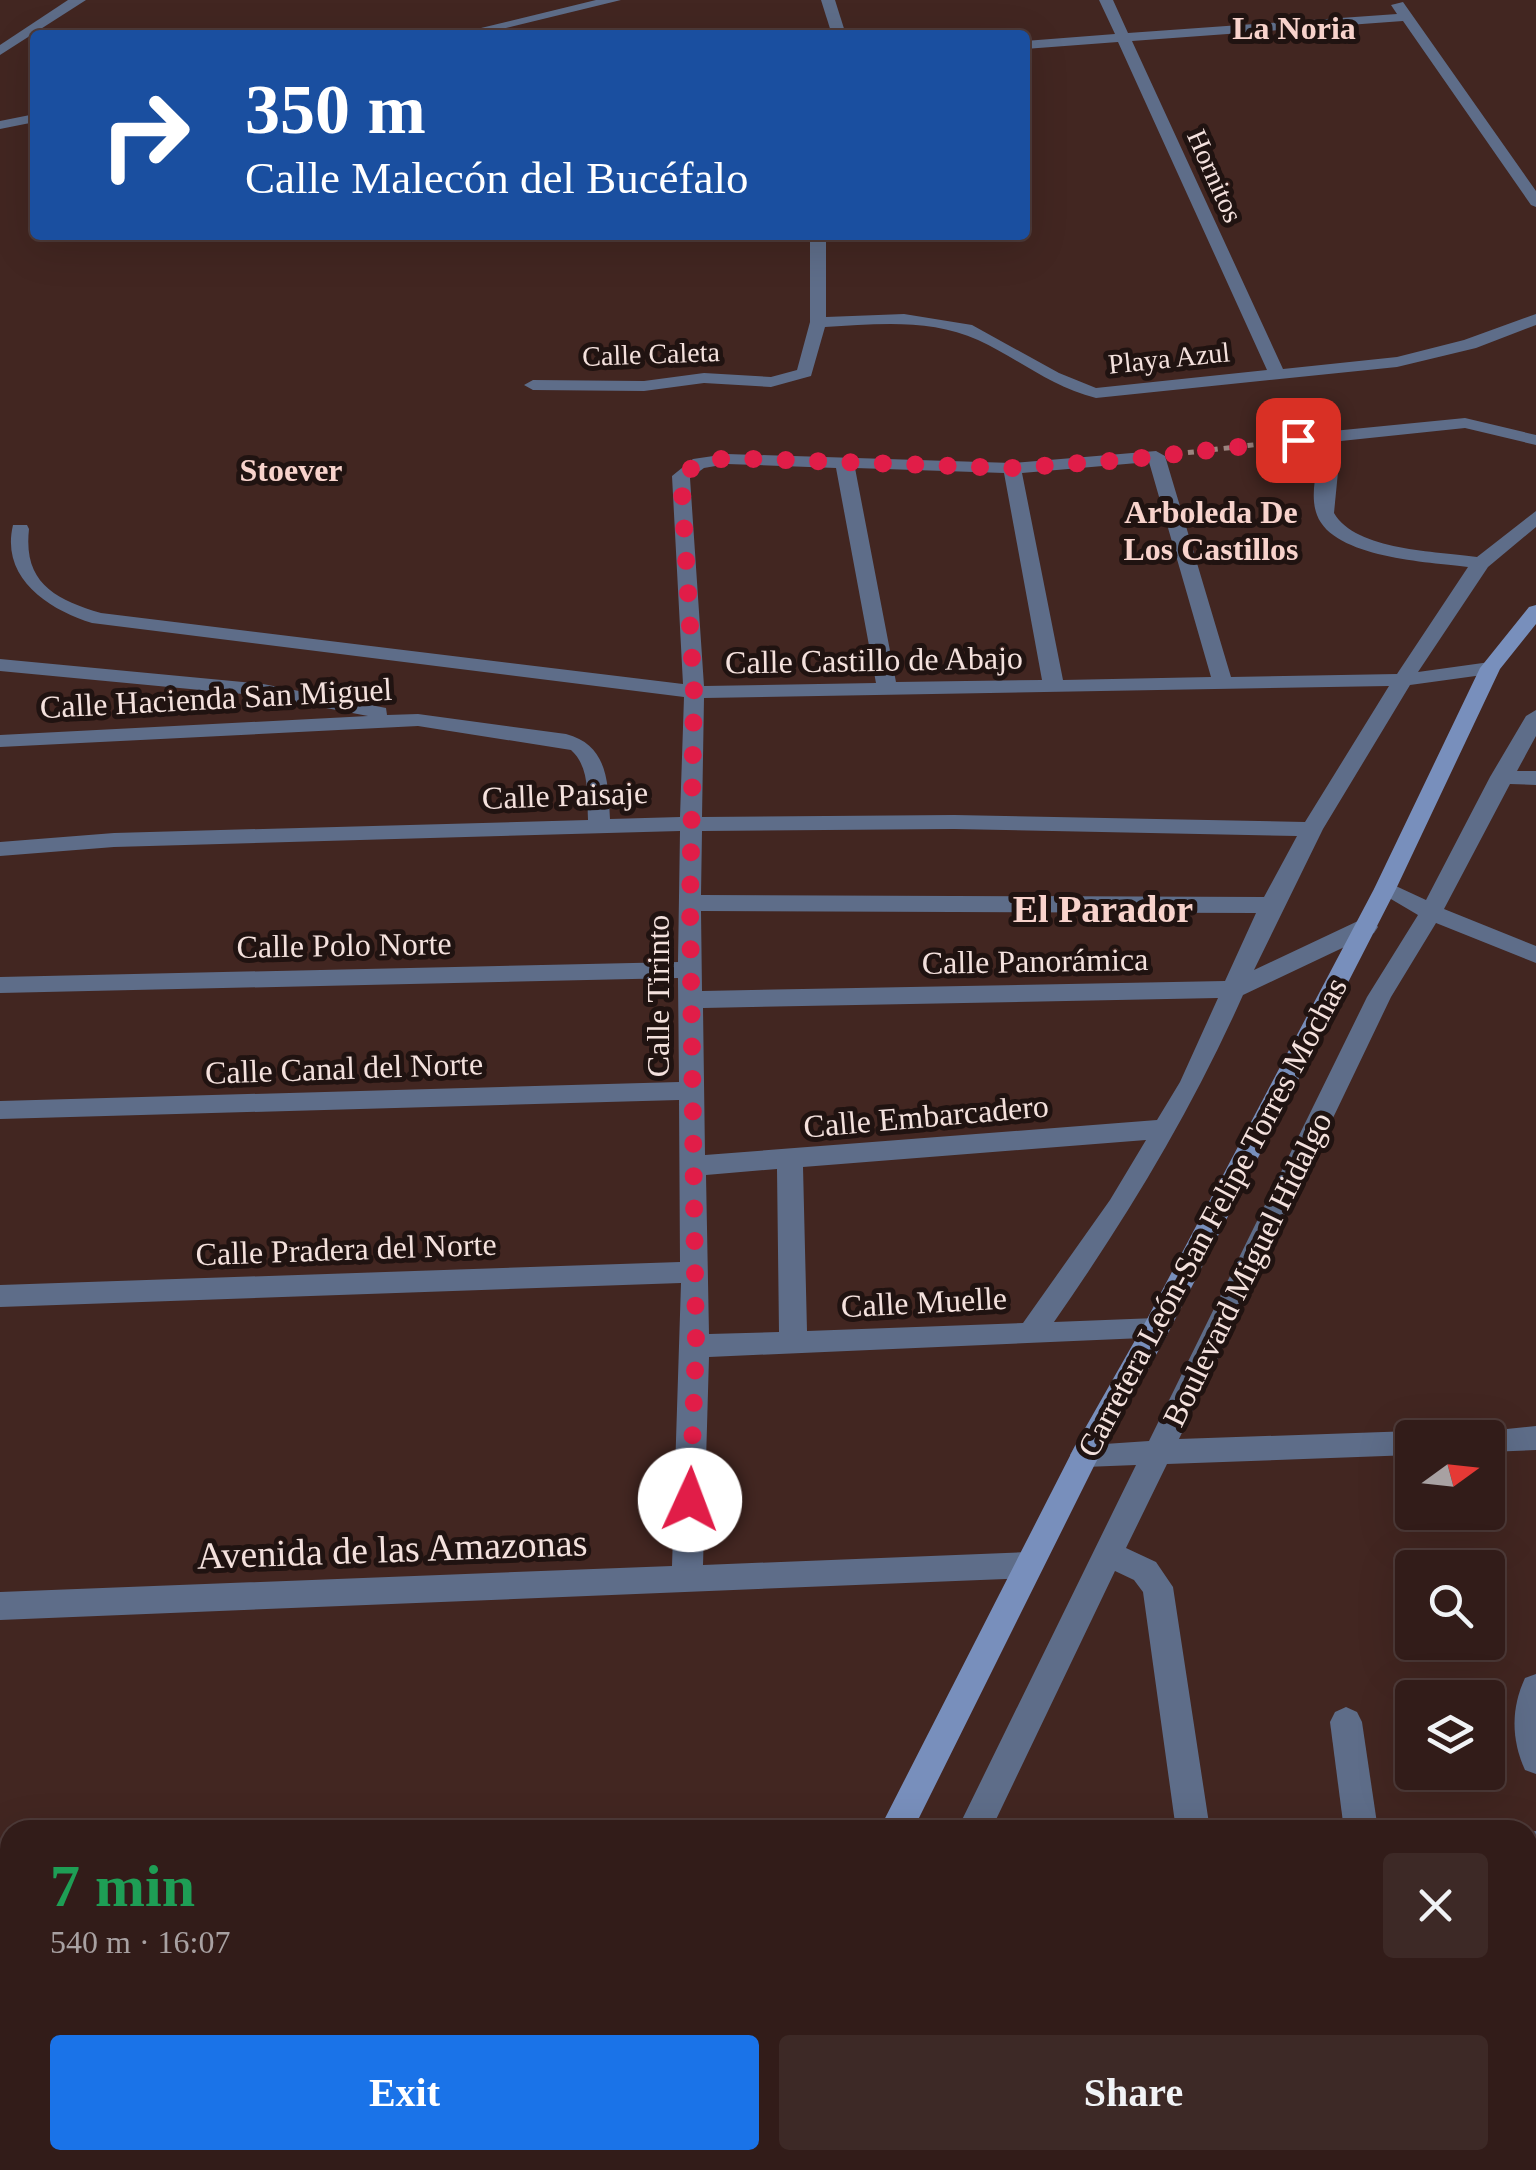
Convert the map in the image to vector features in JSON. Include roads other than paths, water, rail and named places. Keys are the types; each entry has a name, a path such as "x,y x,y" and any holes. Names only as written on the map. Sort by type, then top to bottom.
{"main road":[{"name":"Carretera León-San Felipe Torres Mochas","path":"901,1820 1084,1455 1156,1329 1366,927 1490,668 1536,611"}],"street":[{"path":"0,51 62,6 79,0"},
{"path":"481,30 614,0"},
{"path":"828,0 837,30"},
{"name":"Hornitos","path":"1106,0 1277,374"},
{"path":"1394,0 1536,202"},
{"path":"1030,45 1406,16"},
{"path":"0,125 30,119"},
{"path":"818,240 818,322"},
{"name":"Playa Azul","path":"818,322 933,320 986,337 1054,380 1096,393 1397,362 1470,344 1536,319"},
{"name":"Calle Caleta","path":"532,384 658,386 720,377 786,381 805,372 818,322"},
{"path":"1481,563 1362,544 1334,529 1324,510 1333,436 1465,423 1536,440"},
{"path":"887,688 846,465 1012,468 1156,456 1223,684"},
{"name":"Calle Tirinto","path":"688,1576 696,1346 690,970 694,692 681,476 699,463 727,458 846,465"},
{"path":"1012,468 1054,687"},
{"path":"1032,1332 1120,1207 1165,1130 1271,906 1312,829 1443,616 1481,563 1536,517"},
{"name":"Calle Castillo de Abajo","path":"20,529 15,549 19,566 29,580 61,605 99,618 694,692 1404,680 1490,668"},
{"path":"0,665 263,690 426,721 579,743 594,760 599,827"},
{"name":"Boulevard Miguel Hidalgo","path":"979,1820 1379,997 1431,912 1536,716"},
{"name":"Calle Hacienda San Miguel","path":"0,740 426,721"},
{"path":"1501,777 1536,778"},
{"name":"Calle Paisaje","path":"0,849 114,840 693,824 954,822 1312,829"},
{"path":"1385,889 1536,956"},
{"path":"690,902 1271,906"},
{"name":"Calle Panorámica","path":"691,1000 1235,989 1366,927"},
{"name":"Calle Polo Norte","path":"0,986 690,970"},
{"name":"Calle Canal del Norte","path":"0,1110 691,1091"},
{"name":"Calle Embarcadero","path":"693,1166 1165,1130"},
{"path":"790,1160 793,1343"},
{"name":"Calle Pradera del Norte","path":"0,1296 695,1272"},
{"name":"Calle Muelle","path":"696,1346 1156,1329"},
{"path":"1505,1439 1536,1438"},
{"path":"1084,1455 1395,1444"},
{"path":"1108,1554 1146,1572 1158,1588 1192,1820"},
{"name":"Avenida de las Amazonas","path":"0,1606 1028,1565"},
{"path":"1536,1688 1528,1715 1536,1759"},
{"path":"1346,1722 1360,1820"}],"district":[{"name":"La Noria","path":"1294,28"},
{"name":"Stoever","path":"291,470"},
{"name":"Arboleda De Los Castillos","path":"1211,530"},
{"name":"El Parador","path":"1103,909"}]}
